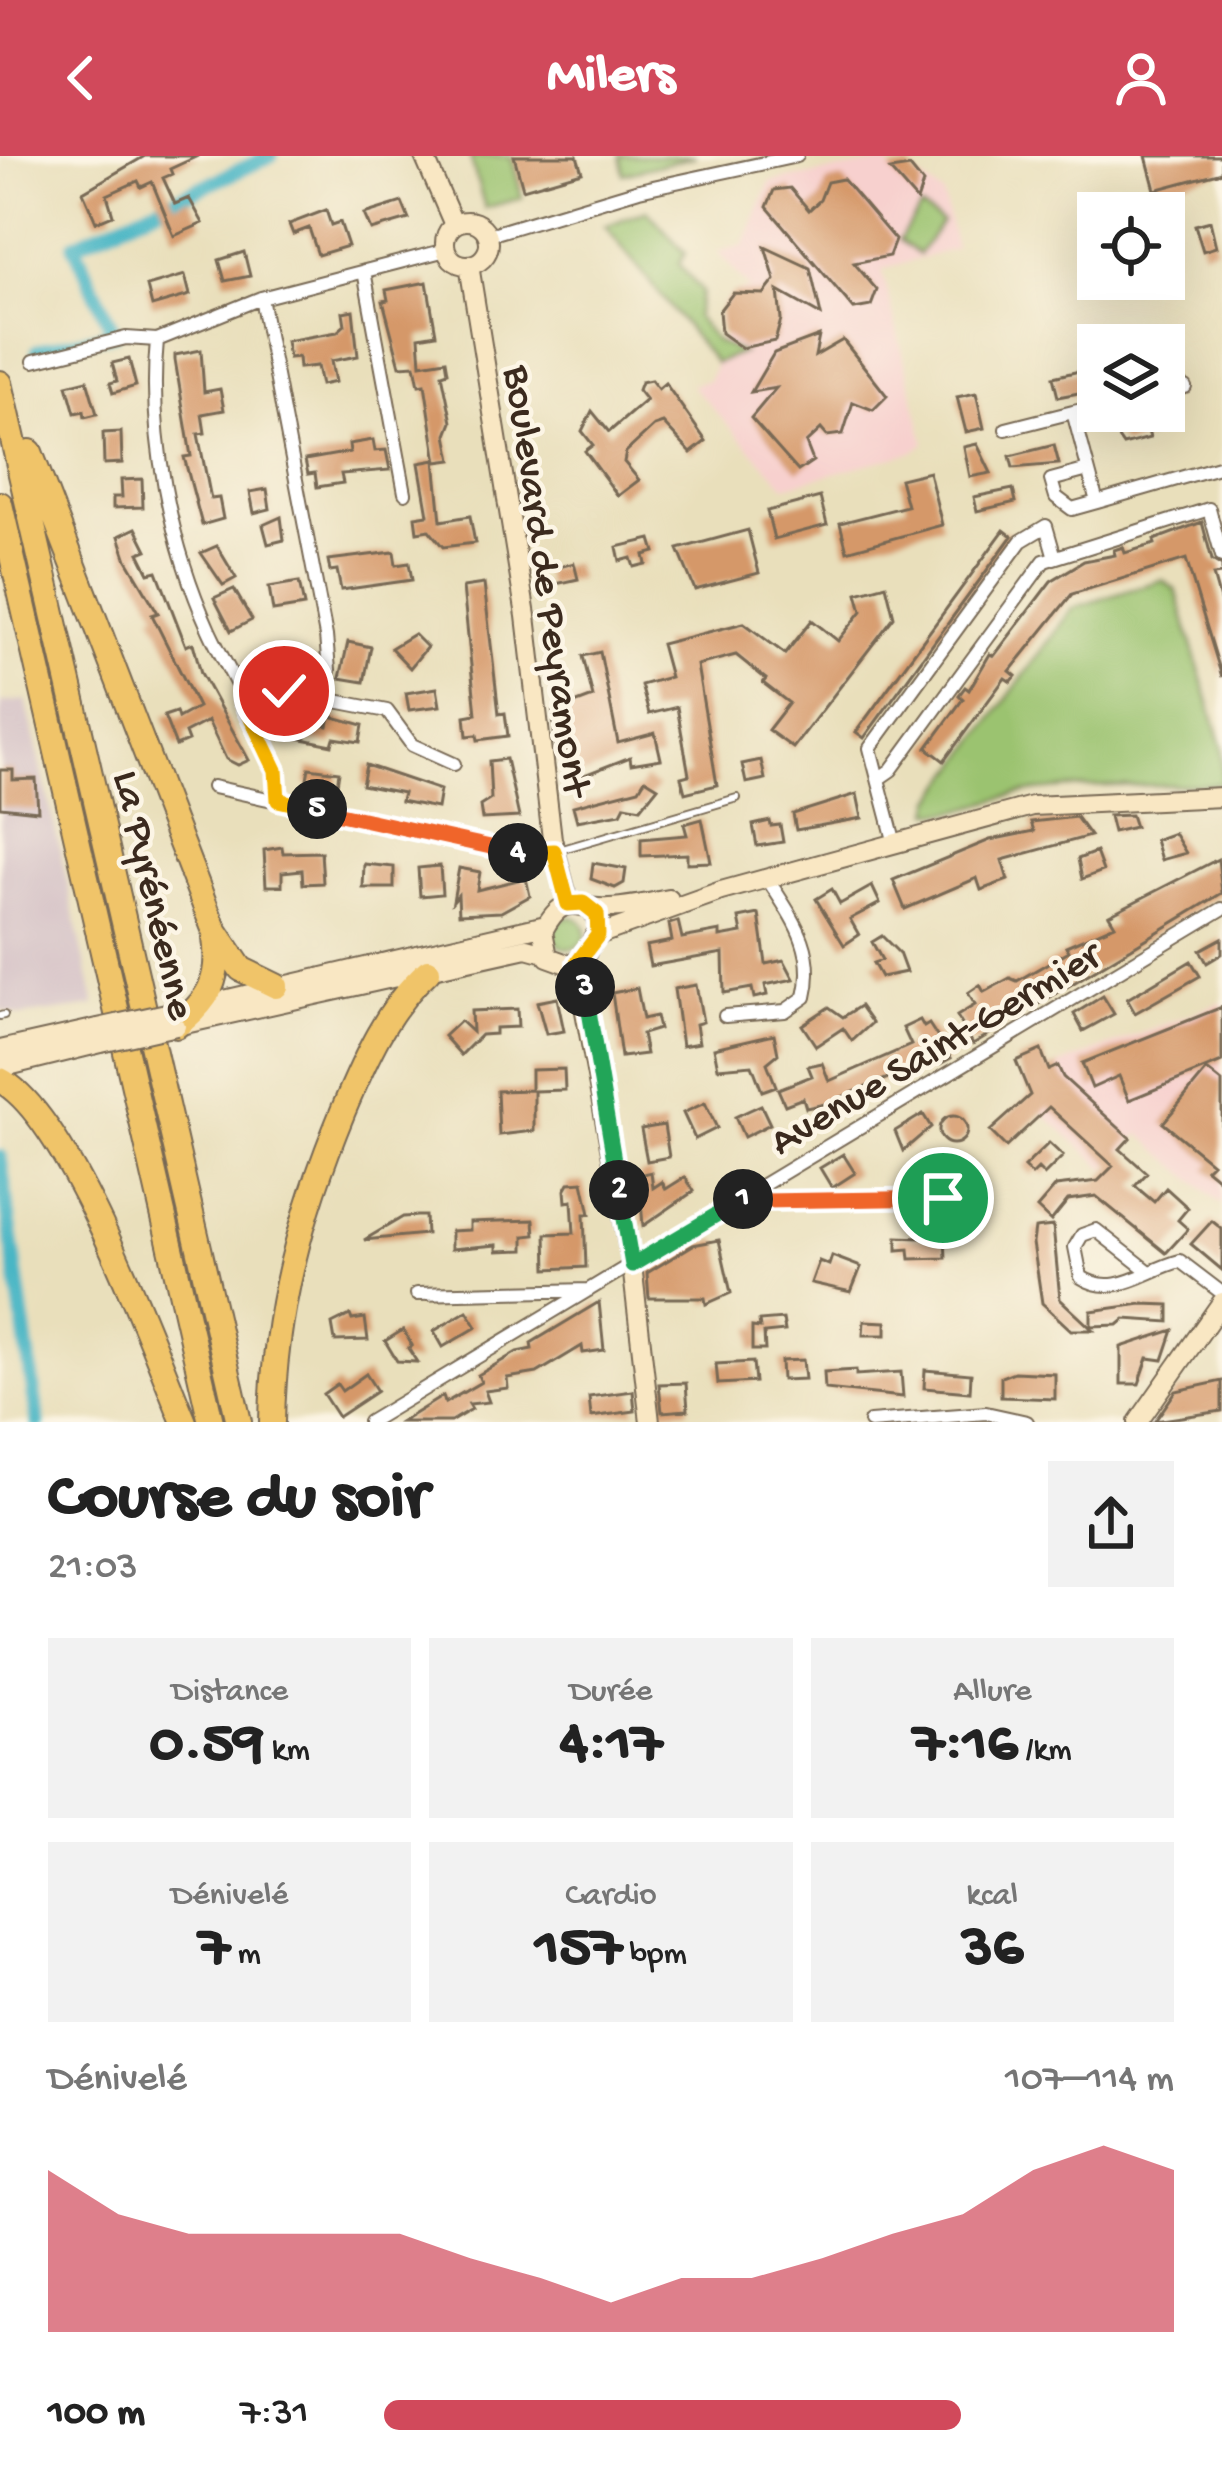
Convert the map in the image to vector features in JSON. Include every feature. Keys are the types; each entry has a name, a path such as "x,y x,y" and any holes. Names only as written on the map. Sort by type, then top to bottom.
{"highway":[{"path":"0,365 9,374 45,496 214,928 220,968 205,1004 173,1019"},
{"name":"La Pyrénéenne","path":"0,383 239,1422"},
{"name":"La Pyrénéenne","path":"0,505 211,1422"},
{"path":"214,928 242,968 276,986"},
{"path":"272,1422 283,1297 307,1198 381,1026 428,971"},
{"path":"0,1079 30,1102 51,1132 126,1284 184,1422"}],"main road":[{"path":"424,156 454,225"},
{"path":"474,221 489,235 486,255 470,265 455,261 446,250 446,236 454,225 474,221"},
{"name":"Boulevard de Peyramont","path":"470,265 526,616 554,851 568,904"},
{"path":"650,1422 632,1265 577,963 598,935 722,891 894,840 1032,806 1222,797"},
{"path":"205,1004 545,926 568,904 593,908 722,891"},
{"path":"593,908 598,935"},
{"path":"545,926 545,953"},
{"path":"0,1050 100,1036 527,948 561,964 577,963"},
{"path":"0,1069 100,1036"},
{"path":"1138,1422 1222,1297"}],"street":[{"path":"489,235 639,190 797,156"},
{"path":"34,361 126,338 157,340 261,298 446,250"},
{"path":"364,271 405,493"},
{"path":"261,298 326,636 329,670 314,697"},
{"path":"157,340 160,441 172,518 198,605 276,770 278,800"},
{"path":"1006,429 1077,411"},
{"path":"1073,412 1097,502"},
{"path":"1088,470 1051,480 1056,497 1072,508 1222,466"},
{"path":"894,840 870,748 1021,541 1046,526 1066,504"},
{"path":"878,778 891,770 1054,554 1209,509 1222,556"},
{"path":"1046,526 1054,554"},
{"path":"243,701 284,691 386,710 412,745 454,764"},
{"path":"213,787 526,855 554,851"},
{"path":"725,1016 785,1011 805,997 812,971 807,942 767,878"},
{"name":"Avenue Saint-Germier","path":"369,1422 1222,909"},
{"path":"756,1191 764,1201 943,1198"},
{"path":"1147,1270 1096,1230 1082,1234 1075,1247 1081,1277 1094,1286 1126,1286 1147,1270 1180,1261 1222,1297"},
{"path":"417,1294 590,1290"},
{"path":"870,1422 986,1412 1028,1422"}],"lane":[{"path":"554,851 737,798"}],"shaded area":[{"path":"887,162 892,170 913,172 943,194 956,248 882,270 925,443 913,452 785,486 691,385 708,380 714,369 709,349 724,337 718,319 722,304 733,293 750,289 718,252 744,245 770,182"},
{"path":"26,700 95,1006 20,1016 0,1010 0,703"},
{"path":"1222,1002 1222,1205 1140,1134 1106,1169 1038,1109 1022,1080"}],"green space":[{"path":"470,156 511,156 522,198 485,208"},
{"path":"620,156 696,156 624,174"},
{"path":"921,208 942,222 919,254 899,240"},
{"path":"647,210 685,253 679,264 702,292 696,317 716,342 742,353 715,363 605,226"},
{"path":"1162,580 1176,590 1222,747 1222,784 1048,790 931,812 934,799 1073,608"},
{"path":"570,917 581,922 586,933 581,944 570,949 559,944 554,933 559,922"}],"building":[{"path":"145,156 198,156 170,169 172,174 163,178 175,204 189,198 203,223 174,236 152,182 141,187 138,181 107,195 113,215 96,222 83,192"},
{"path":"514,156 577,156 582,172 523,189"},
{"path":"1146,156 1222,156 1222,172 1155,190"},
{"path":"910,167 923,183 917,201 890,170"},
{"path":"843,179 895,240 889,256 854,263 877,290 871,306 854,309 767,207 774,190 790,188 809,210 820,200 827,182"},
{"path":"402,202 409,219 371,230 364,214"},
{"path":"326,210 331,225 340,222 348,246 318,255 309,228 293,234 289,224"},
{"path":"1210,221 1216,247 1203,251 1195,225"},
{"path":"765,247 810,268 821,315 778,291 781,320 775,341 742,348 721,333 719,311 733,293 764,294 775,280"},
{"path":"244,252 250,276 225,281 219,260"},
{"path":"185,275 190,295 152,306 147,286"},
{"path":"427,282 436,334 419,337 421,364 446,360 448,372 442,374 452,422 447,435 452,460 437,462 425,384 419,385 415,365 400,366 383,301 388,300 386,290"},
{"path":"353,310 358,356 331,361 335,382 321,385 317,366 299,368 298,357 289,358 286,341 337,332 345,325 343,312"},
{"path":"819,336 815,356 843,340 887,396 873,410 853,402 843,434 827,436 821,429 806,443 813,461 798,471 751,418 776,388 751,392 774,353"},
{"path":"201,350 204,392 220,389 224,410 202,414 205,433 198,434 211,499 219,498 223,519 202,525 184,457 191,456 175,360 175,355"},
{"path":"129,359 136,386 113,393 110,383 117,381 112,363"},
{"path":"1077,372 1077,393 1058,397 1053,377"},
{"path":"87,380 97,414 85,417 84,411 75,413 67,385"},
{"path":"651,380 658,389 665,383 706,441 691,453 663,423 654,426 626,452 624,462 639,480 618,496 585,451 593,445 582,431 592,411 609,432 646,400 638,390 641,382"},
{"path":"976,393 984,428 966,432 957,397"},
{"path":"121,432 122,463 104,464 103,433"},
{"path":"1114,432 1148,432 1150,438 1123,445"},
{"path":"373,440 375,451 386,450 390,470 341,474 343,483 317,487 315,473 308,474 305,460 350,452 349,444"},
{"path":"977,444 991,473 970,477 964,447"},
{"path":"1054,445 1059,464 1013,468 1010,456"},
{"path":"435,460 441,521 470,516 475,543 443,547 429,530 417,532 415,517 428,515 419,463"},
{"path":"929,472 942,525 847,551 840,523 907,506 900,479"},
{"path":"142,479 143,507 113,508 113,497 122,497 121,480"},
{"path":"267,489 270,509 254,513 250,492"},
{"path":"1013,489 1016,502 977,511 974,497"},
{"path":"820,497 827,525 774,539 767,511"},
{"path":"281,517 284,540 268,544 263,525"},
{"path":"1202,522 1212,560 1222,566 1222,574 1213,575 1222,607 1222,677 1186,559 1072,594 1010,671 1016,676 1011,682 1005,678 944,761 927,748 963,699 959,695 965,687 969,690 990,654 994,656 1051,581 1084,561 1115,555 1114,550 1123,547 1125,553 1155,544 1154,540"},
{"path":"136,528 147,550 139,553 149,573 157,571 186,646 193,643 201,673 249,760 238,765 226,759 208,721 185,733 188,741 176,746 164,716 176,712 178,718 198,707 152,615 158,613 127,560 119,536"},
{"path":"748,530 759,573 695,590 678,549"},
{"path":"1004,530 1012,536 864,738 856,732"},
{"path":"651,539 655,552 644,555 646,564 634,567 631,558 620,561 617,547"},
{"path":"217,546 236,578 223,585 201,553"},
{"path":"394,552 396,565 409,563 412,580 341,590 337,570 330,571 328,560"},
{"path":"574,563 578,579 547,586 544,571"},
{"path":"299,582 304,606 273,611 269,587"},
{"path":"484,584 499,714 505,713 508,736 478,740 477,735 467,736 465,716 476,714 463,587"},
{"path":"886,585 894,617 793,748 768,730 789,703 763,683 766,679 736,655 697,665 717,785 685,793 681,777 689,775 677,707 649,714 641,685 670,677 661,644 744,623 785,654 812,620 838,641 862,611 857,593"},
{"path":"234,589 252,620 231,631 214,598"},
{"path":"414,634 427,647 410,668 391,648"},
{"path":"348,642 371,647 364,682 340,678"},
{"path":"600,652 618,743 655,733 661,759 631,764 630,757 582,776 580,767 570,770 564,743 555,746 553,712 593,697 583,656"},
{"path":"437,688 440,706 409,710 406,693"},
{"path":"330,716 363,725 360,742 334,738 332,745 283,735 286,717 328,726"},
{"path":"506,759 519,817 482,819 480,806 491,799 489,761"},
{"path":"761,760 765,779 746,783 742,764"},
{"path":"366,765 440,790 437,808 401,801 403,793 362,785"},
{"path":"309,768 339,772 336,791 306,784"},
{"path":"0,770 13,770 13,780 36,779 38,811 0,807"},
{"path":"645,779 658,787 641,808 625,805 621,813 577,821 573,806 639,789"},
{"path":"857,794 862,818 796,830 793,814"},
{"path":"1131,815 1135,827 1113,832 1109,816"},
{"path":"1076,817 1090,836 1002,860 1008,880 981,890 977,878 905,909 893,880 990,840 1034,831 1031,822"},
{"path":"702,819 711,862 687,863 687,854 641,856 641,839 687,835 684,824"},
{"path":"770,821 771,826 780,825 783,842 757,846 753,825"},
{"path":"1174,833 1186,853 1161,860 1155,840"},
{"path":"282,847 283,853 321,852 323,883 303,884 302,870 282,872 282,886 266,886 264,850"},
{"path":"1096,852 1103,871 1082,879 1078,859"},
{"path":"1218,859 1222,893 973,1044 957,1016 975,1005 968,993 980,985 984,992 1010,978 1017,981 1069,951 1066,946 1115,925 1109,915"},
{"path":"593,863 626,869 624,883 615,888 591,879"},
{"path":"364,864 394,867 394,888 363,888"},
{"path":"440,866 442,894 420,896 418,868"},
{"path":"459,868 480,872 477,890 526,878 530,896 501,912 459,914 458,895 453,901"},
{"path":"872,886 880,903 850,919 859,935 844,945 816,899 832,889 840,904"},
{"path":"759,914 766,964 784,960 794,979 765,985 767,995 754,998 752,988 724,993 723,953 650,966 646,946 672,941 669,924 678,921 682,938 720,931 720,937 742,933 739,918"},
{"path":"882,936 899,953 906,972 881,977 873,963 882,960 872,942"},
{"path":"1222,938 1222,954 1207,963 1200,950"},
{"path":"1191,961 1200,976 1135,1013 1127,999"},
{"path":"696,985 703,1022 696,1024 699,1043 682,1046 674,989"},
{"path":"637,988 643,1019 656,1016 659,1029 642,1034 646,1054 621,1057 612,993"},
{"path":"1103,996 1114,1014 1083,1031 1074,1014"},
{"path":"557,998 564,1031 546,1034 537,1002"},
{"path":"860,1006 872,1023 852,1041 843,1028 816,1046 802,1025 829,1007 843,1017"},
{"path":"1222,1007 1222,1062 1129,1100 1119,1076 1092,1088 1082,1063"},
{"path":"517,1009 518,1027 495,1028 495,1034 481,1035 461,1055 444,1036 460,1021 472,1032 471,1011"},
{"path":"920,1020 924,1027 929,1024 951,1058 938,1065 934,1059 825,1104 806,1108 803,1098 785,1105 778,1089 812,1076 808,1066 822,1063 829,1081 911,1045 903,1028"},
{"path":"774,1034 778,1054 767,1063 776,1086 762,1091 752,1065 718,1068 714,1048"},
{"path":"1041,1050 1049,1070 1058,1066 1063,1077 1130,1138 1120,1149 1147,1173 1135,1186 1154,1202 1166,1188 1188,1208 1178,1220 1188,1229 1166,1253 1096,1196 1068,1200 1051,1221 1037,1208 1056,1186 1098,1181 1113,1166 1049,1107 1006,1147 990,1131 1030,1095 1016,1061"},
{"path":"564,1069 565,1090 534,1091 534,1131 499,1135 497,1091 531,1090 531,1070"},
{"path":"1207,1070 1222,1082 1222,1182 1206,1169 1212,1163 1163,1123"},
{"path":"705,1103 717,1128 695,1139 683,1113"},
{"path":"761,1105 770,1124 744,1137 735,1117"},
{"path":"923,1114 931,1127 903,1151 895,1131"},
{"path":"953,1116 963,1120 967,1130 963,1140 953,1144 943,1140 939,1130 943,1120"},
{"path":"664,1125 669,1157 647,1161 641,1129"},
{"path":"1049,1143 1063,1156 1044,1175 1038,1169 1032,1175 1024,1167"},
{"path":"843,1154 855,1173 832,1188 820,1168"},
{"path":"651,1172 653,1188 662,1182 666,1189 685,1177 694,1191 643,1226 639,1175"},
{"path":"583,1182 590,1214 584,1214 586,1267 547,1269 546,1234 574,1233 572,1201 566,1202 565,1190 569,1183"},
{"path":"425,1216 426,1234 364,1240 403,1217"},
{"path":"534,1220 535,1235 524,1236 524,1250 497,1251 497,1245 451,1249 451,1231 470,1230 470,1222"},
{"path":"1212,1221 1222,1229 1222,1270 1191,1244"},
{"path":"1053,1226 1060,1299 1093,1330 1071,1330 1042,1303 1035,1228"},
{"path":"897,1237 945,1239 946,1258 910,1259 909,1249 897,1250"},
{"path":"719,1240 731,1293 706,1304 705,1298 649,1298 647,1273 693,1245"},
{"path":"832,1256 861,1267 851,1292 811,1283 819,1261 829,1265"},
{"path":"599,1302 604,1350 583,1353 582,1346 537,1373 507,1378 508,1388 485,1391 489,1402 469,1404 472,1409 450,1422 401,1422 443,1396 445,1403 481,1382 478,1375 517,1352 532,1349 531,1343"},
{"path":"1169,1305 1169,1322 1125,1319 1118,1325 1091,1326 1091,1311"},
{"path":"467,1311 477,1327 443,1347 434,1331"},
{"path":"350,1315 352,1320 365,1318 368,1340 335,1341 332,1324"},
{"path":"783,1319 785,1331 764,1333 765,1350 752,1350 752,1327 760,1328 759,1321"},
{"path":"864,1321 886,1322 886,1335 863,1335"},
{"path":"403,1330 417,1362 397,1361 385,1341"},
{"path":"1173,1330 1163,1360 1148,1358 1139,1384 1121,1384 1121,1347"},
{"path":"803,1360 805,1379 782,1380 781,1361"},
{"path":"753,1362 755,1382 718,1384 716,1364"},
{"path":"856,1370 856,1375 901,1372 903,1397 825,1389 824,1372"},
{"path":"925,1370 971,1374 970,1392 924,1388"},
{"path":"1014,1372 1055,1374 1055,1399 1001,1397 1001,1377"},
{"path":"366,1374 377,1391 338,1417 323,1394 337,1384 342,1391"},
{"path":"1222,1381 1222,1411 1155,1421 1176,1391"},
{"path":"686,1383 688,1410 662,1412 659,1384"},
{"path":"633,1391 635,1411 591,1417 589,1397"}],"waterway":[{"path":"38,351 114,333 74,245 271,156"},
{"path":"0,1157 38,1422"}],"route":[{"path":"284,691 243,701 276,770 278,800 526,855 554,851 568,904 593,908 598,935 577,963 632,1265 756,1191 764,1201 943,1198"}]}
